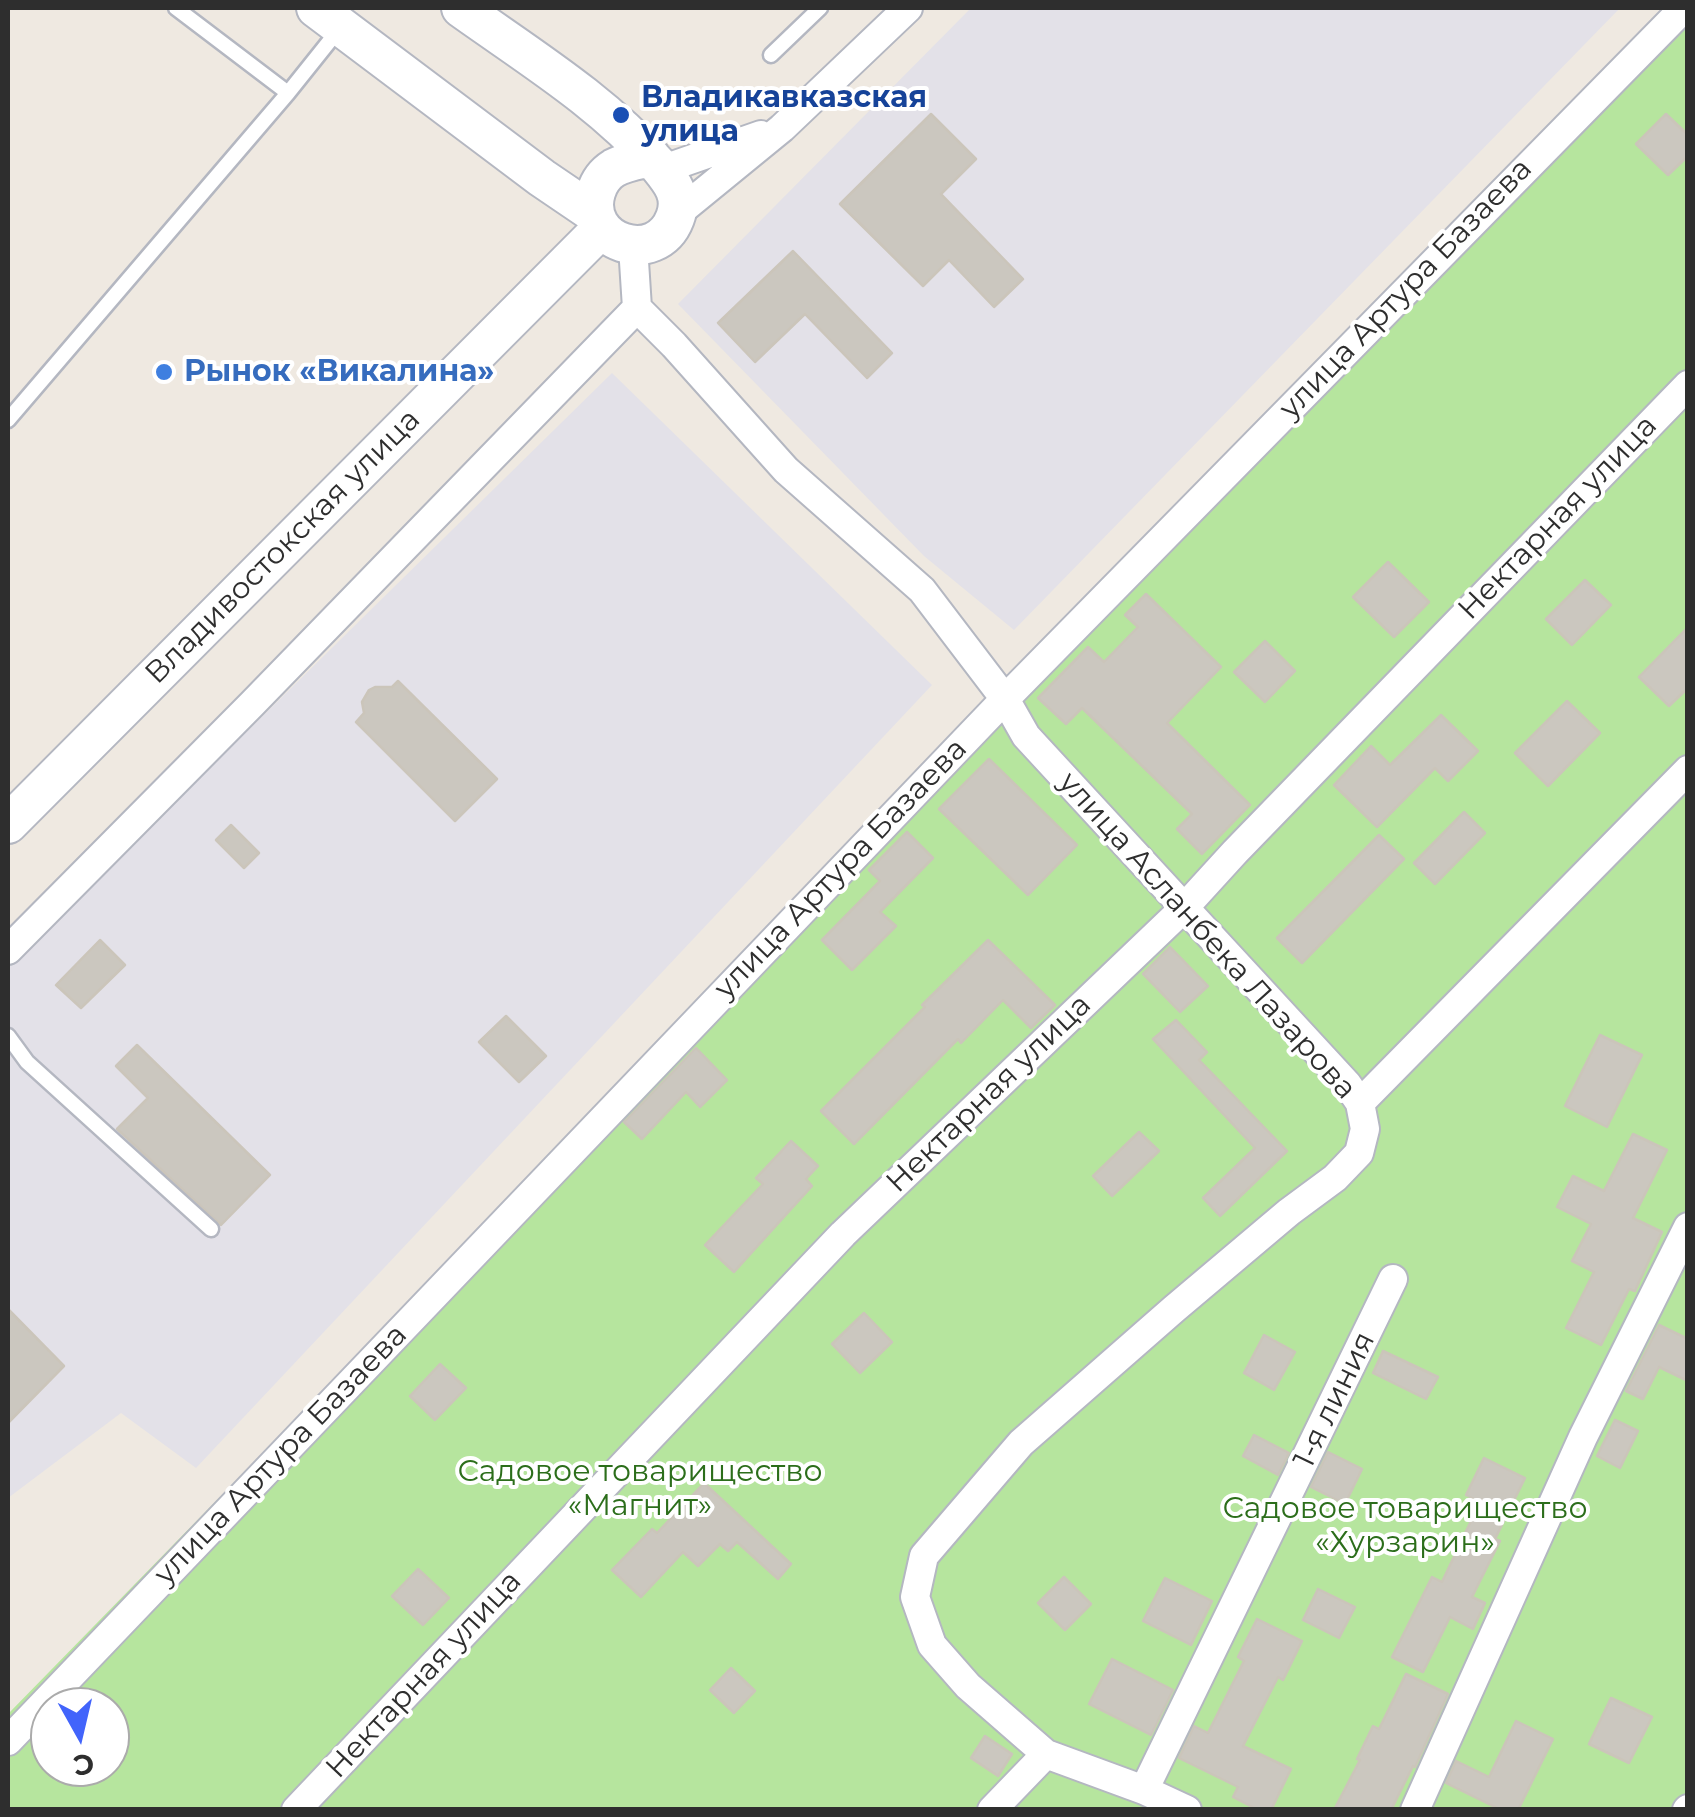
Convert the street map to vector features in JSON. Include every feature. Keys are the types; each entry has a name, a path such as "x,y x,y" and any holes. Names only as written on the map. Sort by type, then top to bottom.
{"main road":[{"path":"461,8 604,111 672,180 678,212"},
{"path":"329,17 610,229"},
{"name":"Владивостокская улица","path":"656,164 622,164 606,174 594,199 610,229 650,244 670,229 678,212"},
{"name":"Владивостокская улица","path":"8,824 610,229"}],"street":[{"name":"Владивостокская улица","path":"678,212 782,128 908,8"},
{"name":"улица Артура Базаева","path":"8,1741 1004,698 1684,8"},
{"name":"Владивостокская улица","path":"656,164 782,128"},
{"path":"8,950 637,308 610,229"},
{"name":"улица Асланбека Лазарова","path":"637,308 786,470 922,590 1004,698 1026,736 1347,1084 1360,1103 1364,1129 1359,1152 1335,1178 1174,1308 1021,1443 924,1556 915,1596 932,1645 968,1686 1046,1754 1187,1810"},
{"name":"Нектарная улица","path":"296,1810 843,1234 1184,909 1688,385"},
{"path":"1360,1103 1688,770"},
{"path":"1415,1810 1583,1437 1688,1227"},
{"name":"1-я линия","path":"1144,1790 1394,1280"},
{"path":"992,1810 1046,1754"}],"lane":[{"path":"176,8 288,93"},
{"path":"772,55 820,8"},
{"path":"8,420 288,93 329,17"},
{"path":"8,1036 27,1062 211,1230"}],"shaded area":[{"path":"971,8 1620,8 1014,630 924,556 678,304"},
{"path":"612,373 932,685 196,1468 121,1413 8,1498 8,966"}],"green space":[{"name":"Садовое товарищество «Магнит»","path":"1674,8 1687,8 1687,1809 8,1809 8,1714 30,1691 30,1787 130,1787 130,1687 34,1687"}],"building":[{"path":"931,114 976,159 941,194 1023,279 994,307 949,260 923,286 840,204"},
{"path":"1666,114 1688,135 1688,156 1668,175 1636,144"},
{"path":"793,251 892,353 867,378 805,314 755,362 718,323"},
{"path":"1388,562 1429,602 1394,637 1353,597"},
{"path":"1585,580 1611,605 1572,645 1546,619"},
{"path":"1146,594 1221,667 1167,723 1250,805 1202,854 1177,829 1192,814 1082,708 1066,724 1038,698 1088,647 1104,662 1138,627 1125,615"},
{"path":"1688,627 1688,688 1669,706 1639,677"},
{"path":"1265,641 1295,671 1265,702 1234,672"},
{"path":"398,681 497,779 455,821 356,722 364,713 362,702 369,690 392,687"},
{"path":"1567,701 1600,733 1548,786 1515,753"},
{"path":"1441,715 1478,751 1448,781 1435,768 1377,827 1334,785 1371,746 1390,765"},
{"path":"989,759 1077,845 1028,895 939,809"},
{"path":"1464,812 1485,833 1435,884 1414,863"},
{"path":"231,825 259,853 244,868 216,840"},
{"path":"907,832 933,858 880,912 896,926 852,970 822,940 880,881 869,870"},
{"path":"1379,835 1404,859 1302,963 1277,938"},
{"path":"100,940 125,965 81,1008 56,985"},
{"path":"988,940 1055,1005 1031,1028 1003,1000 961,1043 958,1039 854,1144 821,1111"},
{"path":"1170,947 1208,986 1180,1012 1143,974"},
{"path":"506,1016 546,1056 519,1082 479,1042"},
{"path":"1176,1020 1207,1052 1199,1060 1287,1151 1220,1216 1203,1198 1255,1148 1153,1039"},
{"path":"1600,1035 1642,1055 1607,1127 1565,1106"},
{"path":"137,1045 270,1175 221,1225 117,1129 148,1098 116,1066"},
{"path":"696,1048 727,1080 700,1107 686,1092 642,1139 624,1122"},
{"path":"1139,1132 1159,1151 1112,1196 1093,1176"},
{"path":"1633,1134 1667,1150 1633,1218 1662,1232 1635,1291 1629,1289 1601,1345 1566,1328 1594,1272 1572,1261 1591,1224 1557,1207 1573,1176 1604,1191"},
{"path":"791,1141 818,1166 806,1179 812,1186 734,1272 705,1245 763,1184 756,1178"},
{"path":"8,1309 64,1366 8,1423"},
{"path":"864,1313 892,1342 860,1373 832,1344"},
{"path":"1659,1325 1688,1339 1688,1381 1659,1367 1643,1399 1626,1391"},
{"path":"1264,1335 1295,1352 1274,1390 1244,1373"},
{"path":"1383,1351 1438,1377 1426,1399 1373,1373"},
{"path":"440,1364 466,1388 435,1420 410,1396"},
{"path":"1615,1420 1638,1431 1620,1468 1597,1456"},
{"path":"1254,1435 1289,1453 1278,1475 1243,1456"},
{"path":"1328,1452 1362,1469 1345,1504 1311,1487"},
{"path":"1484,1458 1525,1478 1472,1597 1485,1603 1473,1629 1450,1617 1423,1672 1392,1657 1432,1577 1442,1582 1480,1502 1466,1495"},
{"path":"704,1483 791,1564 778,1579 737,1542 728,1551 720,1544 698,1566 683,1552 641,1597 612,1570 652,1529 657,1533"},
{"path":"418,1569 449,1598 423,1625 392,1596"},
{"path":"1064,1577 1091,1604 1065,1630 1038,1603"},
{"path":"1165,1578 1212,1601 1191,1645 1143,1621"},
{"path":"1318,1589 1355,1607 1339,1638 1303,1620"},
{"path":"1257,1619 1302,1641 1283,1680 1278,1677 1243,1746 1291,1769 1271,1810 1258,1810 1233,1797 1238,1787 1179,1758 1194,1726 1208,1733 1244,1661 1238,1657"},
{"path":"1112,1659 1173,1690 1151,1735 1089,1704"},
{"path":"731,1668 755,1691 734,1713 710,1690"},
{"path":"1406,1674 1448,1694 1415,1767 1391,1810 1334,1810 1373,1726 1379,1729"},
{"path":"1611,1698 1652,1717 1629,1763 1589,1744"},
{"path":"1516,1721 1553,1739 1518,1810 1501,1810 1446,1783 1456,1761 1489,1777"},
{"path":"985,1736 1012,1754 998,1776 971,1758"}],"place":[{"name":"Владикавказская улица","path":"621,115"},
{"name":"Рынок «Викалина»","path":"164,372"}],"park label":[{"name":"Садовое товарищество «Хурзарин»","path":"1405,1526"}]}
